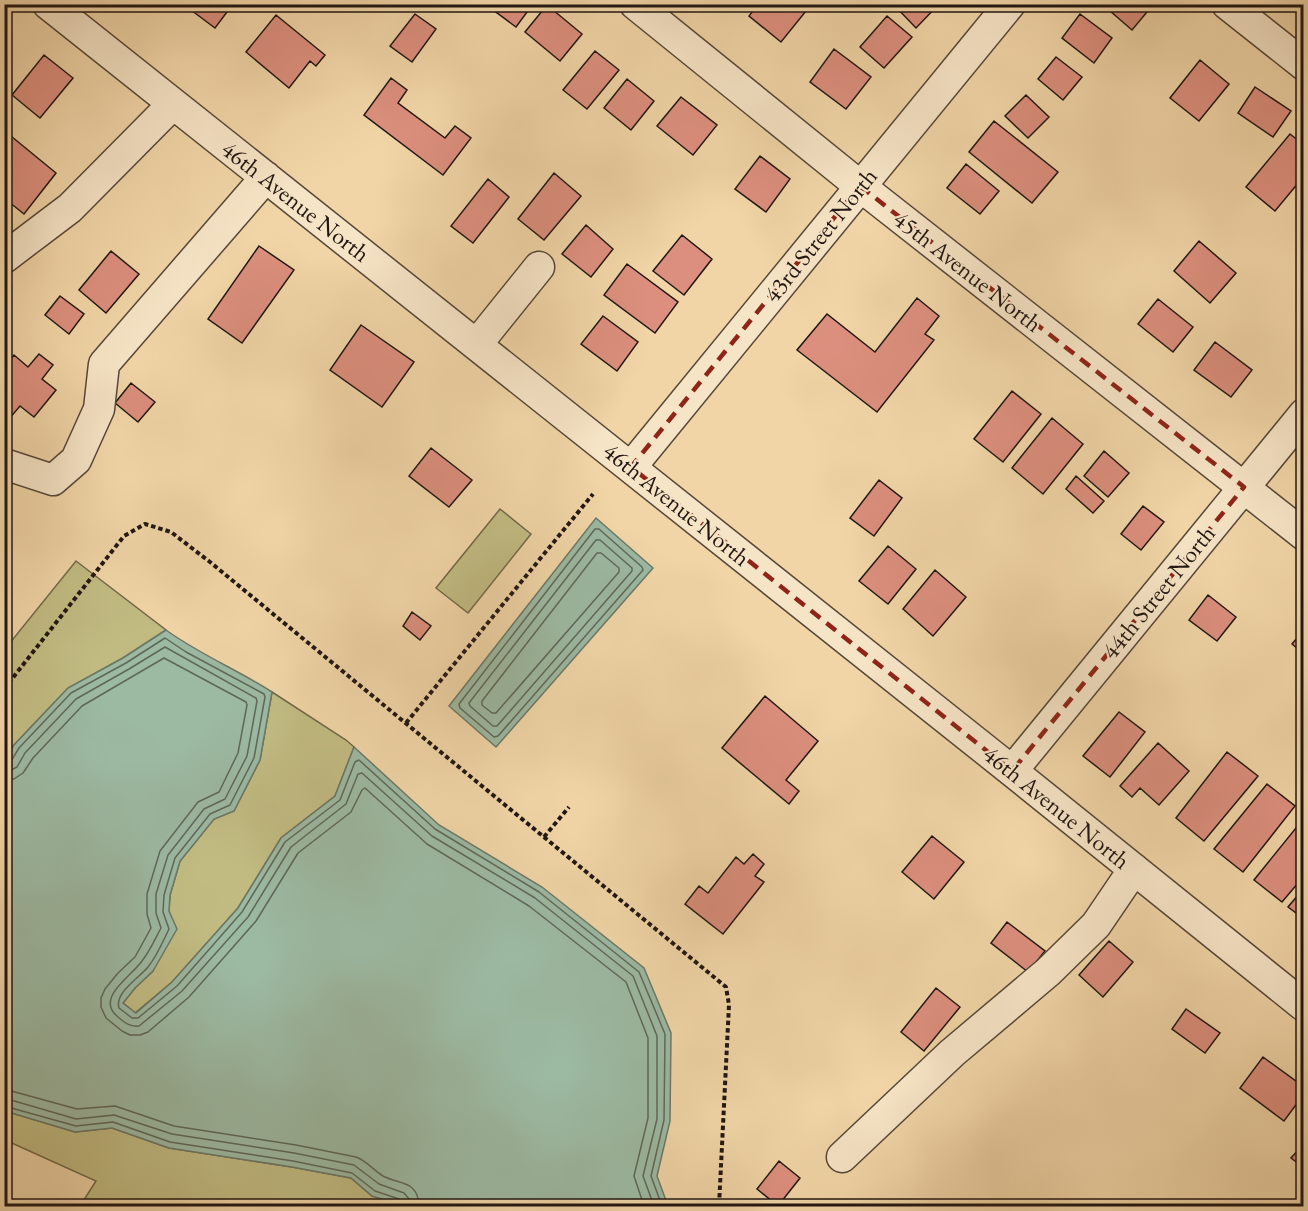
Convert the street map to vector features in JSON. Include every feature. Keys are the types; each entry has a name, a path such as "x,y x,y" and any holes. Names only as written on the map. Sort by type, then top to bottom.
{"street":[{"name":"46th Avenue North","path":"48,4 1304,1006"},
{"name":"45th Avenue North","path":"634,4 860,186 1304,535"},
{"name":"43rd Street North","path":"631,467 1010,4"},
{"path":"1227,4 1304,65"},
{"path":"4,258 70,208 173,104"},
{"path":"4,464 53,480 76,460 99,409 104,364 266,177"},
{"path":"477,344 539,267"},
{"name":"44th Street North","path":"1012,771 1304,414"},
{"path":"842,1156 952,1053 1048,972 1096,925 1134,869"}],"path":[{"path":"406,723 593,494"},
{"path":"4,690 124,536 145,524 171,532 726,987 729,1005 719,1206"},
{"path":"544,837 569,807"}],"highlighted area":[{"path":"860,186 1244,487 1012,771 631,467"}],"shaded area":[{"path":"500,509 531,534 468,613 436,588"},
{"path":"76,561 166,630 123,658 68,688 14,745 5,762 5,649"},
{"path":"272,692 354,747 335,796 281,838 238,908 172,982 135,1013 123,1003 153,971 180,861 214,819 234,811 260,760"},
{"path":"5,1111 75,1132 112,1128 169,1148 351,1178 372,1196 405,1206 80,1206 96,1181 5,1140"}],"water":[{"path":"596,518 653,568 496,747 449,706"},
{"path":"166,630 272,692 260,760 234,811 214,819 180,861 170,895 169,911 177,929 153,971 123,1003 136,1013 172,982 238,908 281,838 335,796 354,747 439,825 542,887 644,968 671,1033 670,1121 657,1176 668,1206 405,1206 372,1196 351,1178 169,1148 112,1128 75,1132 5,1111 5,762 14,745 68,688 123,658"}],"building":[{"path":"183,4 233,4 215,28"},
{"path":"485,4 533,4 516,27"},
{"path":"758,4 808,4 810,6 781,42 749,16"},
{"path":"893,4 939,4 916,28"},
{"path":"1102,4 1150,4 1152,6 1132,30"},
{"path":"547,5 582,34 560,61 525,32"},
{"path":"415,14 436,29 412,62 390,46"},
{"path":"1080,14 1112,38 1094,63 1062,38"},
{"path":"276,15 325,55 316,66 310,61 289,88 246,52"},
{"path":"887,16 912,37 884,68 860,47"},
{"path":"834,49 871,77 846,109 810,82"},
{"path":"595,51 619,70 587,109 563,90"},
{"path":"44,55 73,78 40,118 12,95"},
{"path":"1056,57 1082,77 1063,100 1038,79"},
{"path":"1200,60 1229,84 1199,121 1170,98"},
{"path":"391,78 407,90 398,103 445,138 455,126 471,138 443,175 364,115"},
{"path":"627,79 654,101 631,130 604,108"},
{"path":"1255,87 1291,111 1273,137 1238,113"},
{"path":"1026,95 1049,117 1028,138 1005,116"},
{"path":"681,97 717,125 693,155 657,126"},
{"path":"994,121 1058,172 1032,203 969,152"},
{"path":"6,132 56,173 24,214 4,198"},
{"path":"1290,134 1304,145 1304,176 1275,211 1246,187"},
{"path":"760,156 790,179 766,212 735,189"},
{"path":"966,164 999,191 980,214 947,188"},
{"path":"554,173 581,196 544,240 518,219"},
{"path":"488,179 509,197 473,243 451,226"},
{"path":"586,225 613,249 591,277 562,254"},
{"path":"682,235 712,259 684,295 653,271"},
{"path":"1199,241 1236,273 1210,303 1174,271"},
{"path":"259,246 294,270 242,343 208,319"},
{"path":"111,251 139,274 106,313 79,290"},
{"path":"627,264 678,302 655,333 604,295"},
{"path":"60,296 84,314 69,334 45,315"},
{"path":"917,298 939,316 925,334 934,340 877,412 797,350 827,314 875,352"},
{"path":"1158,299 1193,327 1173,352 1138,324"},
{"path":"603,316 638,342 617,371 581,344"},
{"path":"361,325 414,362 382,407 330,370"},
{"path":"1215,342 1252,370 1231,397 1194,370"},
{"path":"39,354 53,365 42,379 56,390 34,417 20,406 9,419 4,415 4,367 14,355 28,367"},
{"path":"131,383 155,402 138,422 115,403"},
{"path":"1012,391 1041,414 1003,462 974,439"},
{"path":"1052,418 1083,444 1043,494 1012,468"},
{"path":"431,448 472,480 449,507 409,476"},
{"path":"1104,451 1129,473 1108,497 1084,476"},
{"path":"1076,476 1104,501 1093,513 1066,489"},
{"path":"879,480 902,498 874,536 850,518"},
{"path":"1143,506 1164,522 1141,550 1121,534"},
{"path":"888,546 916,569 888,604 859,581"},
{"path":"935,570 966,597 933,636 903,609"},
{"path":"1208,595 1236,617 1217,641 1189,620"},
{"path":"412,612 431,626 420,640 403,626"},
{"path":"1304,630 1304,654 1292,644"},
{"path":"765,696 818,741 786,780 799,791 789,804 722,748"},
{"path":"1119,712 1145,732 1110,777 1083,756"},
{"path":"1158,743 1189,771 1159,805 1140,788 1132,797 1120,786"},
{"path":"1227,752 1258,776 1204,841 1176,818"},
{"path":"1267,784 1295,806 1243,872 1214,849"},
{"path":"1304,818 1304,876 1282,902 1254,880"},
{"path":"932,836 964,862 934,899 902,872"},
{"path":"753,854 764,864 755,876 764,882 723,934 685,904 699,886 708,893 736,857 744,864"},
{"path":"1304,888 1304,919 1288,907"},
{"path":"1007,922 1045,951 1028,972 991,943"},
{"path":"1109,941 1133,962 1103,997 1079,975"},
{"path":"936,988 960,1007 924,1051 901,1032"},
{"path":"1186,1009 1220,1033 1205,1053 1172,1029"},
{"path":"1263,1057 1304,1087 1304,1094 1284,1121 1240,1088"},
{"path":"1304,1144 1304,1168 1291,1158"},
{"path":"779,1161 800,1178 778,1206 757,1189"}]}
